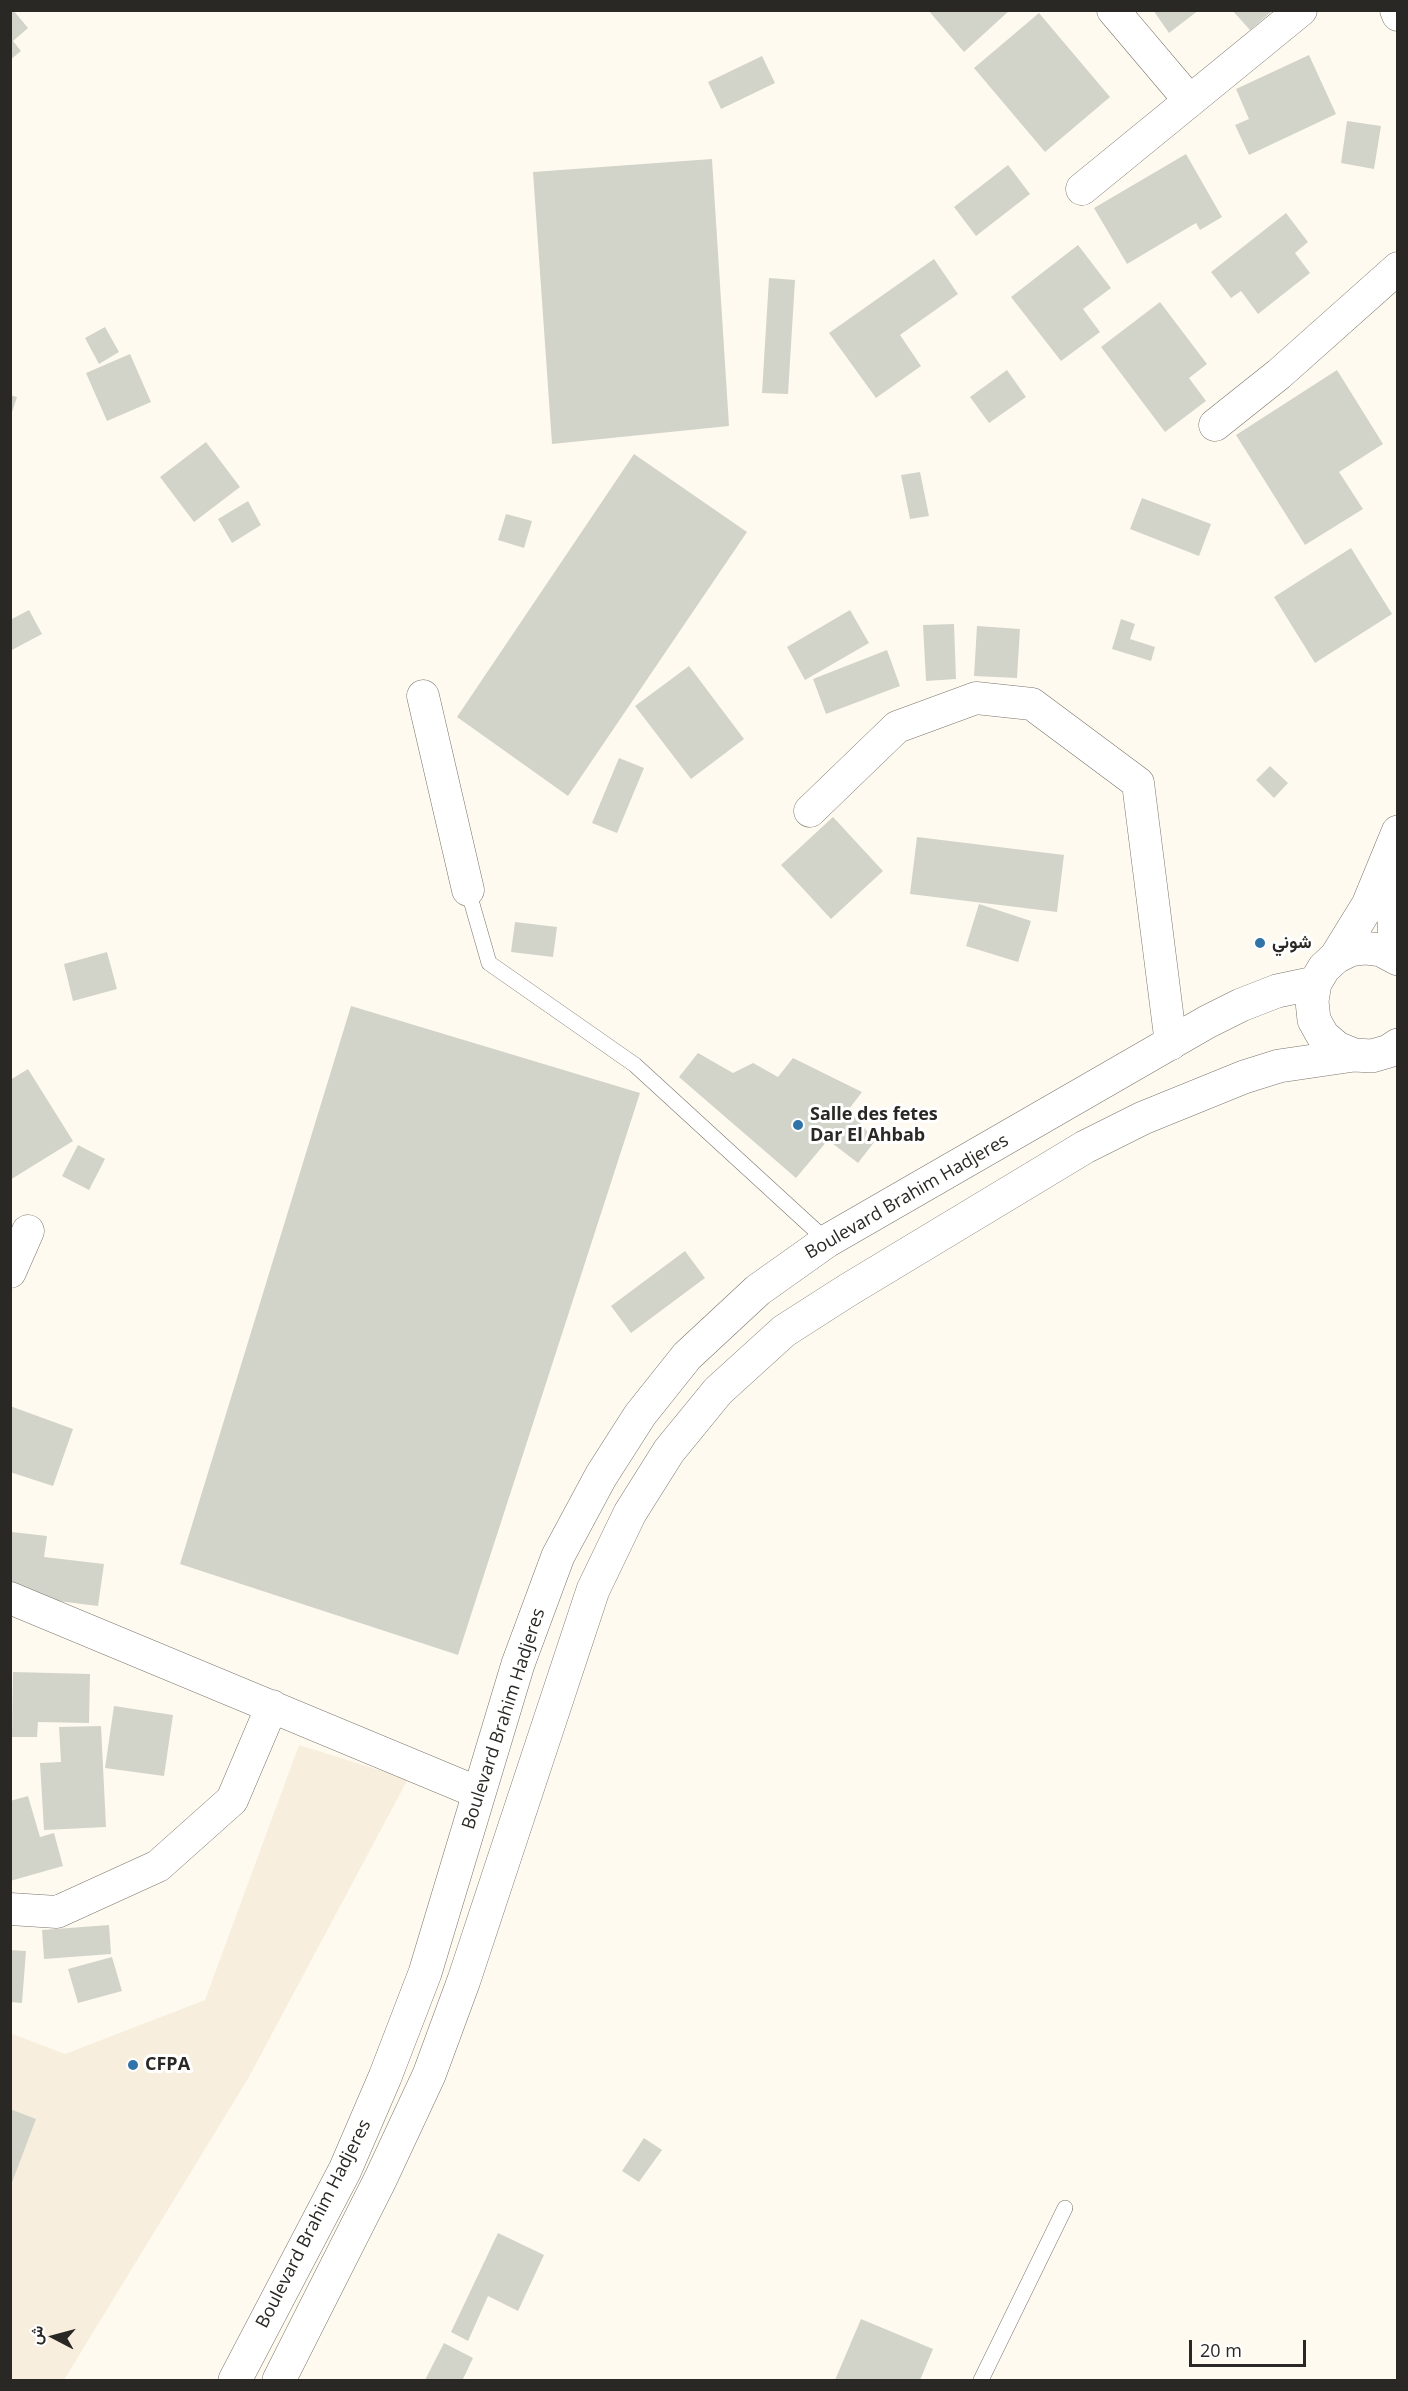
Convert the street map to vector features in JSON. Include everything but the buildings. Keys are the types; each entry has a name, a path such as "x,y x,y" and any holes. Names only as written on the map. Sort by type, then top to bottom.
{"main road":[{"path":"1354,1055 1337,1048 1323,1036 1314,1020 1312,1001 1315,983 1324,968 1336,957 1368,905 1398,832"},
{"path":"1336,957 1350,950 1365,948 1380,950 1397,958 1394,921 1398,890"},
{"name":"Boulevard Brahim Hadjeres","path":"235,2380 345,2170 385,2077 425,1973 518,1664 558,1556 601,1476 640,1415 687,1356 758,1290 827,1241 1241,1005 1277,992 1315,983"},
{"path":"279,2380 380,2180 429,2074 464,1980 593,1590 630,1513 669,1451 718,1391 784,1331 1084,1147 1143,1118 1244,1077 1279,1066 1354,1055 1372,1056 1389,1051 1398,1045"}],"street":[{"path":"1113,10 1190,101"},
{"path":"1082,189 1301,10"},
{"path":"1396,10 1398,15"},
{"path":"1215,425 1279,374 1398,268"},
{"path":"423,696 468,890"},
{"path":"810,811 897,727 976,698 1032,704 1138,783 1170,1044"},
{"path":"10,1272 28,1231"},
{"path":"10,1598 108,1641 272,1706 479,1793"},
{"path":"10,1909 57,1912 158,1866 232,1800 272,1706"}],"lane":[{"path":"468,890 489,963 635,1065 827,1241"},
{"path":"981,2380 1065,2208"}],"shaded area":[{"name":"CFPA","path":"299,1745 408,1779 249,2077 64,2380 11,2380 10,2033 65,2054 205,2000"}],"place":[{"name":"شوني","path":"1260,943"},
{"name":"Salle des fetes Dar El Ahbab","path":"798,1125"},
{"name":"CFPA","path":"133,2065"}]}
